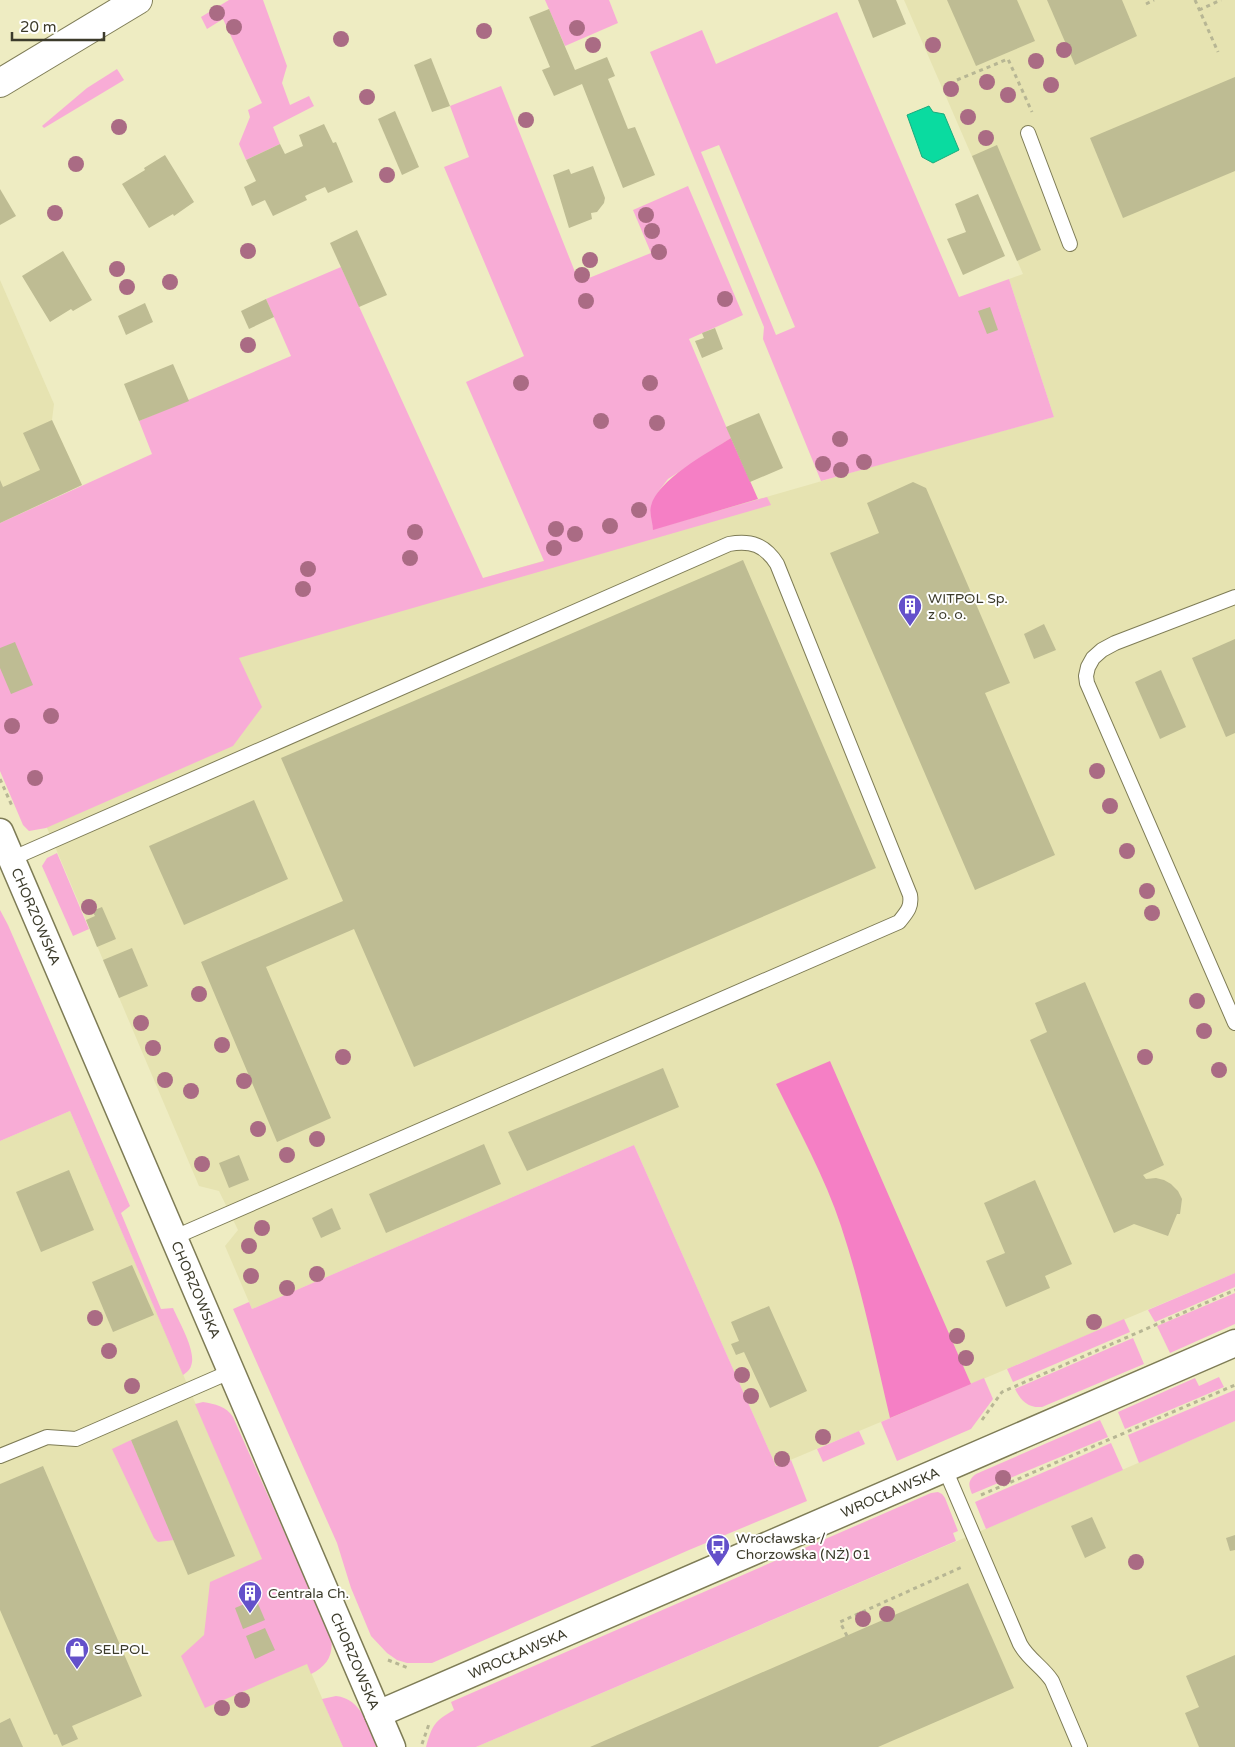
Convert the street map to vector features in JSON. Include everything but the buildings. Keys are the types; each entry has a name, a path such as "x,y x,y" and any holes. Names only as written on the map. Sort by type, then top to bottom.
{"main road":[{"path":"0,83 138,0"}],"street":[{"name":"CHORZOWSKA","path":"0,832 392,1747"},
{"name":"WROCŁAWSKA","path":"378,1714 1235,1343"}],"lane":[{"path":"1028,133 1070,244"},
{"path":"11,858 729,544 741,542 758,545 777,564 910,895 911,904 899,922 175,1238"},
{"path":"1235,597 1115,643 1102,650 1093,658 1086,676 1091,692 1235,1023"},
{"path":"0,1456 47,1437 56,1436 76,1439 232,1371"},
{"path":"945,1468 1020,1644 1025,1653 1047,1673 1052,1681 1080,1747"}],"path":[{"path":"1146,4 1154,0"},
{"path":"1194,0 1218,52"},
{"path":"1199,10 1220,0"},
{"path":"957,80 1008,59 1035,120"},
{"path":"1226,1381 1229,1388"},
{"path":"961,1504 1235,1385"},
{"path":"847,1636 840,1622 984,1558"}],"shaded area":[{"path":"229,0 263,0 287,66 282,83 290,105 309,96 314,106 273,127 280,144 246,160 239,144 250,117 248,110 262,103 223,19 207,29 201,17"},
{"path":"545,0 609,0 618,23 565,46"},
{"path":"904,0 1235,0 1235,1273 776,1466 634,1145 252,1309 225,1246 238,1230 219,1191 199,1186 0,717 888,462 1054,417 1009,279 1023,274"},
{"path":"837,12 959,297 1009,279 1054,417 821,481 763,339 764,327 650,52 702,30 716,64","holes":["719,145 795,327 776,335 701,152"]},
{"path":"117,69 124,80 44,128 42,126 87,88"},
{"path":"501,86 579,282 651,253 633,210 688,186 743,315 689,339 731,438 668,479 658,492 654,529 767,497 771,505 239,658 262,707 233,746 46,828 29,831 23,825 0,771 0,523 152,454 139,421 291,356 266,299 341,267 483,578 544,561 466,382 524,356 444,167 469,157 450,106"},
{"path":"929,106 933,112 944,114 959,150 933,163 922,157 907,115"},
{"path":"0,280 54,404 52,420 82,485 0,523"},
{"path":"731,438 758,499 653,530 651,506 655,496 663,486 685,468"},
{"path":"57,853 89,929 73,936 42,866 47,858"},
{"path":"0,910 130,1206 121,1213 161,1309 173,1308 190,1345 192,1353 191,1366 183,1375 70,1111 0,1141"},
{"path":"830,1061 971,1384 890,1418 862,1298 835,1208 776,1084"},
{"path":"70,1111 343,1747 0,1747 0,1141"},
{"path":"634,1145 776,1466 791,1460 807,1501 689,1550 432,1663 407,1663 397,1660 387,1653 371,1636 351,1588 337,1543 233,1309 249,1302 252,1309"},
{"path":"1235,1273 1235,1287 1155,1322 1148,1310"},
{"path":"1235,1293 1235,1324 1170,1353 1157,1326"},
{"path":"1124,1319 1130,1332 1013,1382 1007,1369"},
{"path":"1133,1338 1144,1364 1042,1407 1025,1403 1015,1389"},
{"path":"1219,1377 1224,1387 1125,1429 1118,1412 1195,1378 1199,1386"},
{"path":"984,1378 993,1399 971,1429 897,1461 881,1422"},
{"path":"1235,1390 1235,1421 1139,1463 1128,1435"},
{"path":"203,1402 224,1408 233,1417 332,1643 330,1655 325,1664 311,1674 307,1664 205,1708 181,1656 204,1635 210,1582 262,1559 195,1404"},
{"path":"1100,1420 1108,1437 972,1494 970,1488 971,1478 976,1474"},
{"path":"1235,1421 1235,1747 476,1747 1025,1512"},
{"path":"859,1431 865,1444 823,1462 817,1449"},
{"path":"131,1440 174,1540 158,1542 154,1538 112,1449"},
{"path":"1111,1443 1123,1470 986,1529 975,1502"},
{"path":"938,1492 945,1498 958,1531 953,1533 956,1541 476,1747 426,1747 430,1734 438,1721 454,1710 451,1702 931,1493"},
{"path":"336,1696 345,1698 358,1708 367,1722 377,1747 343,1747 322,1699"}],"place":[{"name":"WITPOL Sp. z o. o.","path":"910,627"},
{"name":"Wrocławska / Chorzowska (NŻ) 01","path":"718,1567"},
{"name":"Centrala Ch.","path":"250,1614"},
{"name":"SELPOL","path":"77,1670"}]}
